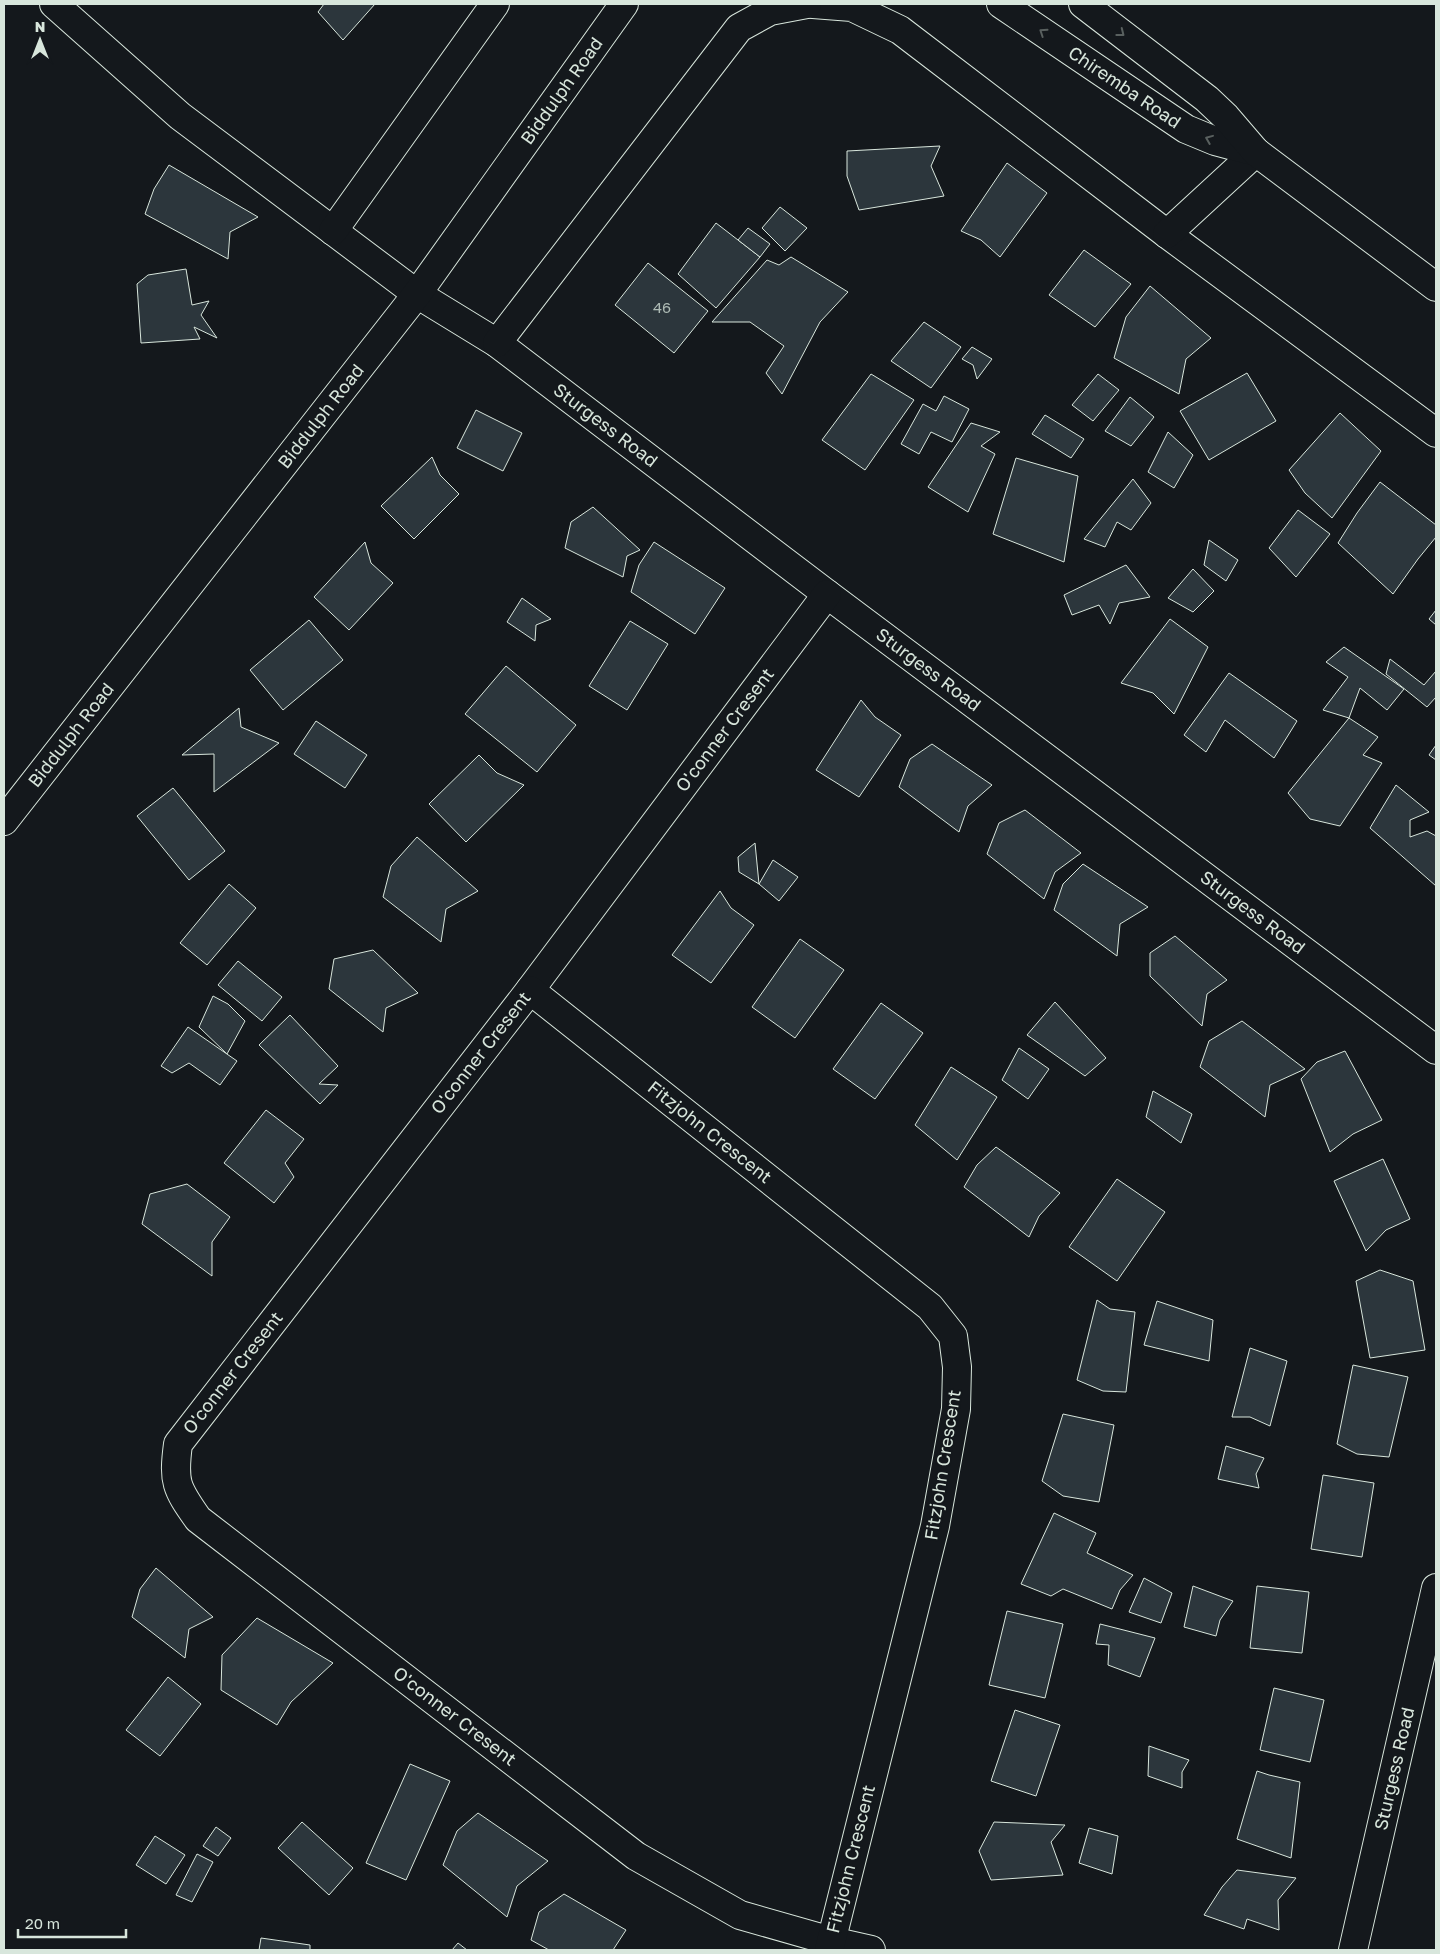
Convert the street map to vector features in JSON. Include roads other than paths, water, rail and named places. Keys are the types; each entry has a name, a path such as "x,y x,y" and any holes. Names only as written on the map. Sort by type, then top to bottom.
{"street":[{"name":"Sturgess Road","path":"54,4 180,116 417,294 497,343 827,594 1436,1050"},
{"path":"333,231 495,4"},
{"name":"Biddulph Road","path":"4,821 417,294 624,4"},
{"path":"497,343 739,28 770,11 807,4"},
{"path":"813,4 852,7 900,30 1167,234 1436,433"},
{"name":"Chiremba Road","path":"1001,4 1186,129 1215,141 1256,152"},
{"name":"Chiremba Road","path":"1083,4 1207,99 1226,117 1256,152 1436,288"},
{"path":"1167,234 1256,152"},
{"name":"O'conner Cresent","path":"827,594 530,990 178,1444 175,1469 180,1493 198,1519 636,1856 740,1915 830,1946 871,1950"},
{"name":"Fitzjohn Crescent","path":"530,990 930,1307 953,1336 957,1367 956,1409 935,1526 830,1946"},
{"name":"Sturgess Road","path":"1353,1950 1436,1588"}]}
